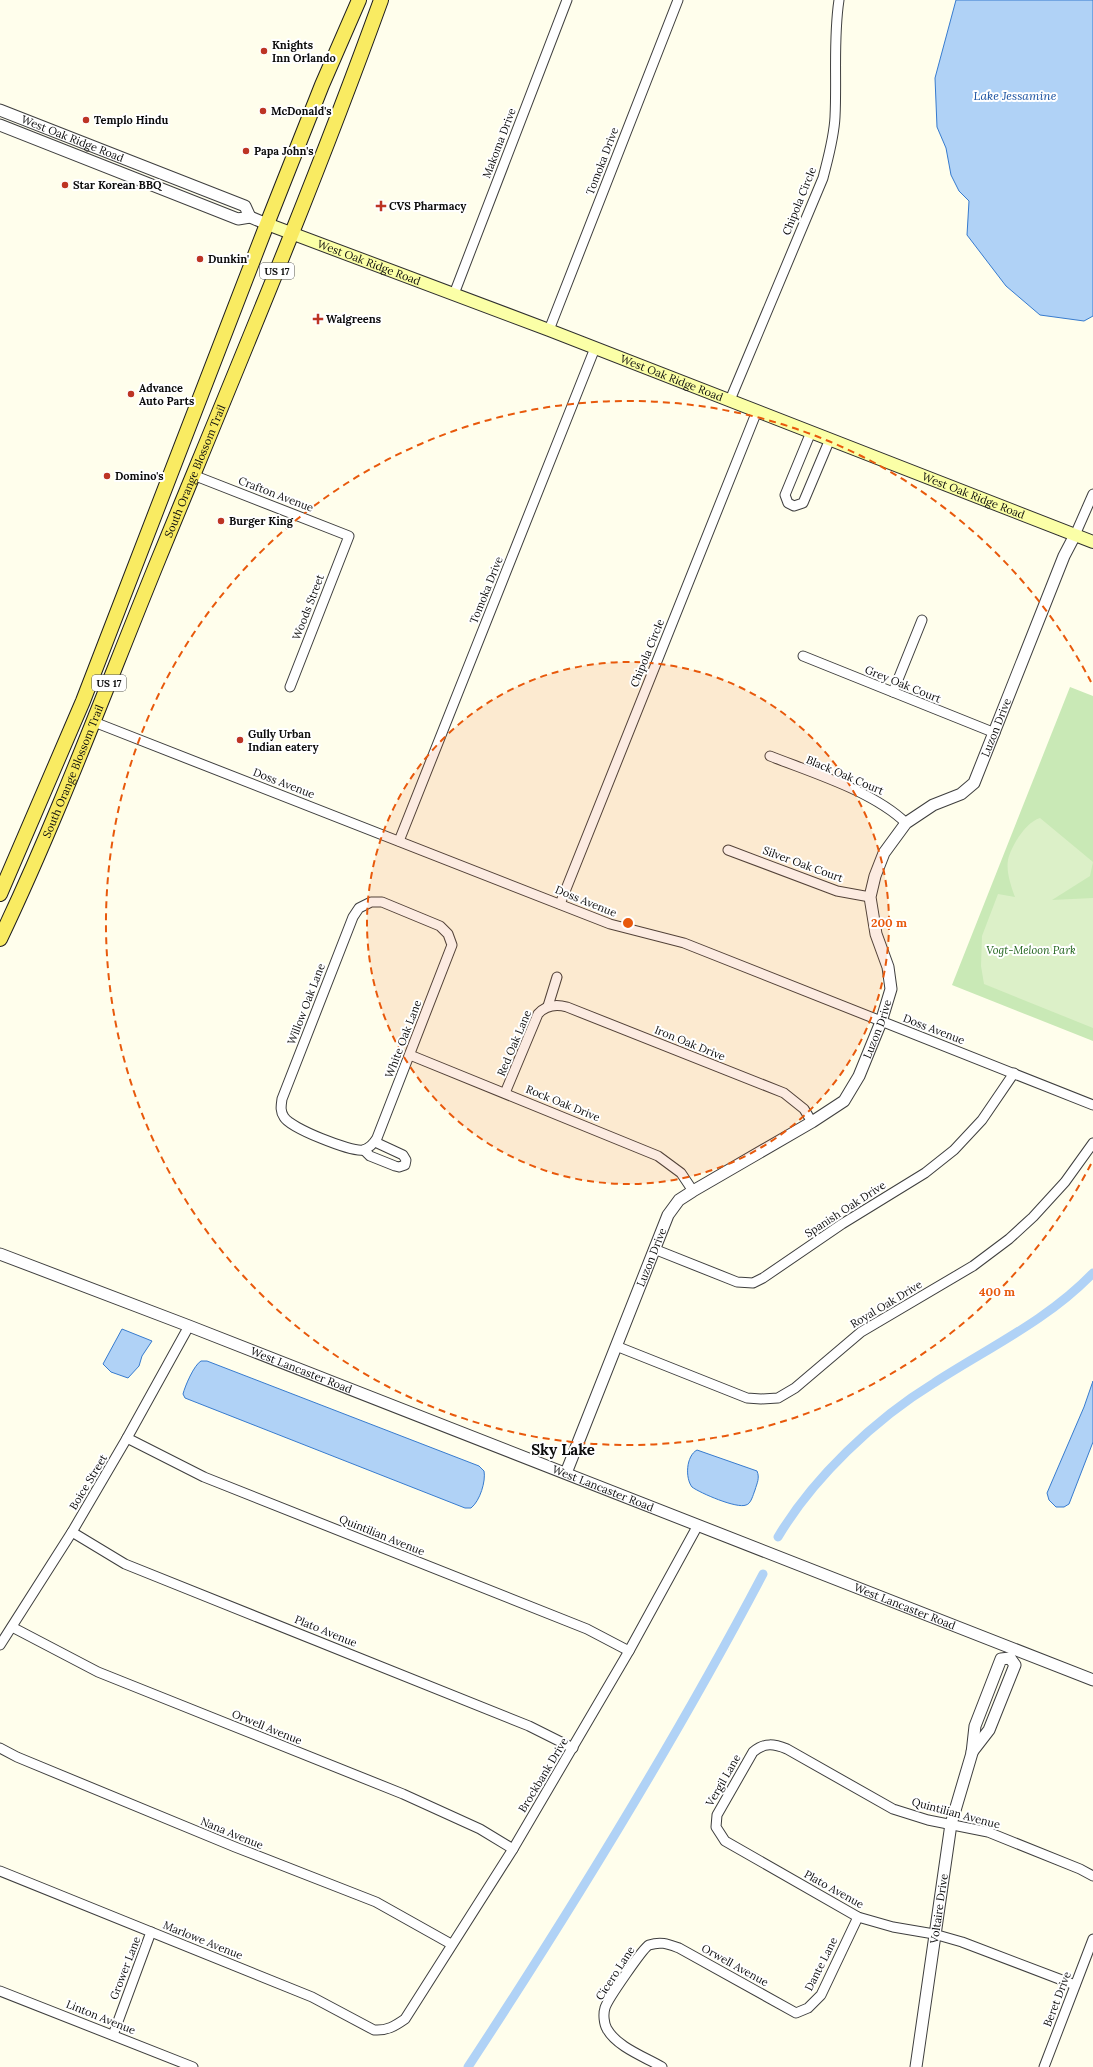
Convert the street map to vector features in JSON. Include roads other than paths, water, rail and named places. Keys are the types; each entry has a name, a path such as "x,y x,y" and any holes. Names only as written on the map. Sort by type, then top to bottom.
{"main road":[{"name":"South Orange Blossom Trail","path":"0,894 83,701 267,224 322,85 359,0"},
{"name":"South Orange Blossom Trail","path":"0,939 94,722 292,234 381,0"},
{"name":"West Oak Ridge Road","path":"267,224 549,330 1093,542"},
{"path":"83,701 87,715 94,722"},
{"path":"18,853 24,860 26,880"}],"street":[{"name":"Makoma Drive","path":"454,294 567,0"},
{"name":"Tomoka Drive","path":"549,330 678,0"},
{"name":"Chipola Circle","path":"730,400 823,178 831,148 835,118 835,28 839,0"},
{"name":"West Oak Ridge Road","path":"0,110 245,206 250,217"},
{"path":"0,116 41,132 55,132"},
{"name":"West Oak Ridge Road","path":"0,125 238,219 250,217 267,224"},
{"name":"Tomoka Drive","path":"399,841 595,348"},
{"name":"Chipola Circle","path":"560,904 756,411"},
{"path":"811,432 785,495 788,503 794,506 803,503 830,439"},
{"name":"Crafton Avenue","path":"193,475 349,536"},
{"path":"1075,535 1093,494"},
{"name":"Luzon Drive","path":"566,1473 654,1249 673,1206 693,1191 812,1122 844,1101 859,1076 881,1022 891,989 888,967 876,934 870,897 875,876 884,853 906,823 933,805 961,794 974,782 995,733 1064,556 1075,535"},
{"name":"Woods Street","path":"290,687 349,536"},
{"path":"893,692 922,620"},
{"name":"Grey Oak Court","path":"803,656 995,733"},
{"name":"Doss Avenue","path":"94,722 610,924 684,943 1093,1105"},
{"name":"Black Oak Court","path":"770,756 873,799 893,810 906,823"},
{"name":"Silver Oak Court","path":"728,850 837,891 870,897"},
{"name":"Willow Oak Lane","path":"364,1150 349,1148 291,1126 284,1118 280,1109 282,1099 353,917 359,908 371,902 382,902 411,914"},
{"name":"White Oak Lane","path":"375,1142 452,945 448,934 440,926 411,914"},
{"path":"548,1006 557,977"},
{"name":"Iron Oak Drive","path":"548,1006 558,1005 567,1007 784,1093 804,1109 812,1122"},
{"name":"Red Oak Lane","path":"505,1093 535,1020 541,1011 548,1006"},
{"name":"Rock Oak Drive","path":"410,1055 658,1156 681,1173 693,1191"},
{"name":"Spanish Oak Drive","path":"654,1249 737,1282 753,1283 763,1278 842,1224 925,1173 954,1150 982,1120 1014,1073"},
{"path":"375,1142 403,1155 406,1160 405,1165 399,1167 395,1166 370,1156 364,1150 375,1142"},
{"name":"Royal Oak Drive","path":"616,1346 747,1398 778,1398 794,1388 861,1332 973,1266 1009,1240 1033,1218 1065,1182 1093,1143"},
{"name":"West Lancaster Road","path":"0,1254 189,1326 698,1525 1012,1654 1093,1680"},
{"name":"Boice Street","path":"0,1645 72,1532 127,1438 189,1326"},
{"name":"Quintilian Avenue","path":"127,1438 204,1477 579,1626 608,1639 629,1651"},
{"name":"Brockbank Drive","path":"394,2027 405,2019 451,1944 514,1849 629,1651 698,1525"},
{"name":"Plato Avenue","path":"72,1532 126,1564 529,1726 573,1748"},
{"name":"Orwell Avenue","path":"12,1627 98,1672 403,1794 480,1829 514,1849"},
{"name":"Voltaire Drive","path":"916,2067 950,1824 972,1753 975,1726 984,1701 1001,1659 1012,1654 1015,1665 989,1730 972,1753"},
{"name":"Quintilian Avenue","path":"774,1744 787,1749 893,1809 928,1820 988,1832 1080,1869 1093,1876"},
{"name":"Vergil Lane","path":"725,1841 716,1828 717,1815 753,1752 761,1746 774,1744"},
{"name":"Nana Avenue","path":"0,1748 16,1757 235,1847 376,1902 451,1944"},
{"name":"Plato Avenue","path":"725,1841 858,1917 893,1927 934,1934 1075,1985"},
{"name":"Marlowe Avenue","path":"0,1871 312,1997 374,2030 383,2031 394,2027"},
{"name":"Dante Lane","path":"796,2013 808,2008 821,1995 858,1917"},
{"name":"Grower Lane","path":"113,2034 151,1932"},
{"name":"Beret Drive","path":"1044,2067 1093,1939"},
{"name":"Orwell Avenue","path":"661,1942 679,1948 796,2013"},
{"name":"Cicero Lane","path":"661,1942 648,1946 640,1954 605,2008 606,2028 614,2040 662,2067"},
{"name":"Linton Avenue","path":"0,1991 113,2034 193,2067"}],"water":[{"name":"Lake Jessamine","path":"956,0 1093,0 1093,316 1084,321 1040,315 1006,286 967,235 969,201 959,191 951,175 946,148 937,127 935,78"},
{"path":"122,1329 152,1341 142,1356 139,1366 128,1378 111,1372 103,1364"},
{"path":"201,1361 207,1361 479,1466 484,1471 483,1485 480,1496 471,1508 465,1508 185,1398 183,1394 188,1381 198,1363"},
{"path":"1093,1381 1093,1442 1069,1504 1064,1507 1056,1507 1049,1500 1047,1493 1084,1407"},
{"path":"697,1450 757,1471 758,1480 753,1497 748,1504 741,1506 727,1503 692,1487 688,1478 688,1467 693,1453"}],"waterway":[{"path":"778,1537 792,1515 809,1493 847,1451 868,1432 912,1398 1057,1305 1093,1273"},
{"path":"468,2067 622,1824 694,1700 763,1574"}],"place":[{"name":"Knights Inn Orlando","path":"264,51"},
{"name":"McDonald's","path":"263,111"},
{"name":"Templo Hindu","path":"86,120"},
{"name":"Papa John's","path":"246,151"},
{"name":"Star Korean BBQ","path":"65,185"},
{"name":"CVS Pharmacy","path":"381,206"},
{"name":"Dunkin'","path":"200,259"},
{"name":"Walgreens","path":"318,319"},
{"name":"Advance Auto Parts","path":"131,394"},
{"name":"Domino's","path":"107,476"},
{"name":"Burger King","path":"221,521"},
{"name":"Gully Urban Indian eatery","path":"240,740"}],"district":[{"name":"Sky Lake","path":"563,1450"}],"park label":[{"name":"Vogt-Meloon Park","path":"1031,950"}]}
